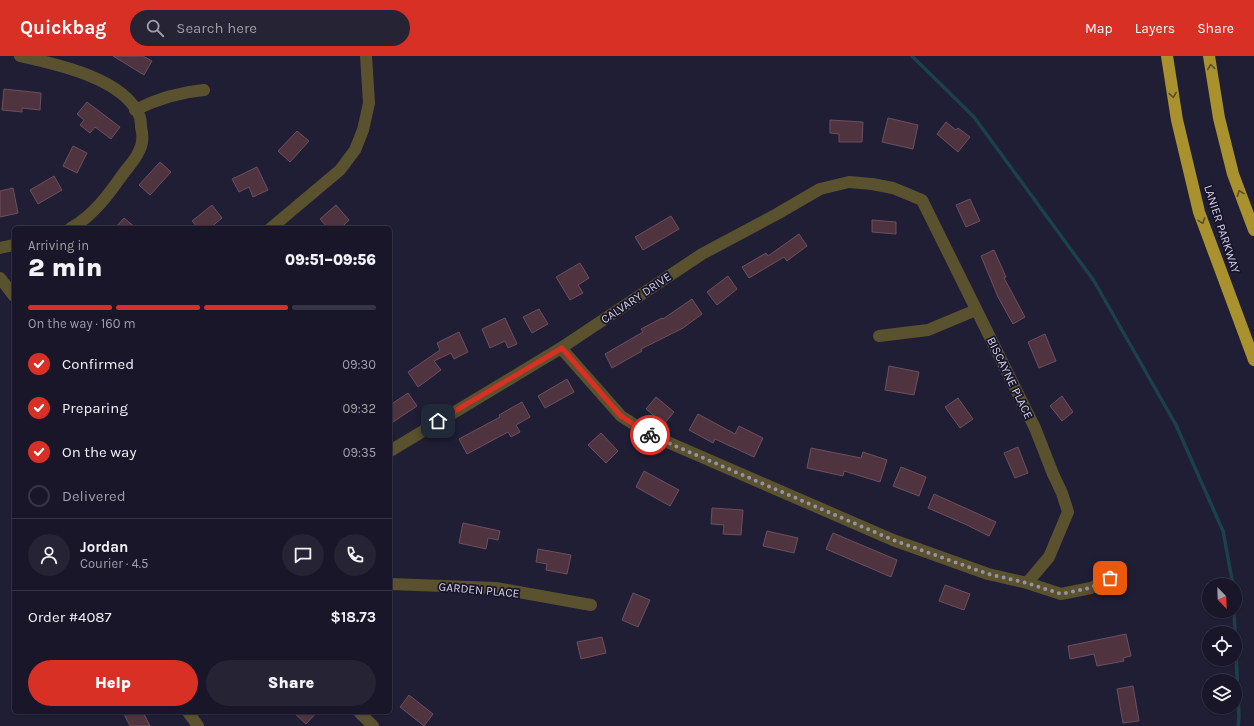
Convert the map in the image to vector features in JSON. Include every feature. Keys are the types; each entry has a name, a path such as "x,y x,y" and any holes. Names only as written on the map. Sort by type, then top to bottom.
{"highway":[{"name":"LANIER PARKWAY","path":"1167,56 1177,120 1199,212 1254,360"},
{"path":"1209,56 1219,118 1229,160 1254,230"}],"street":[{"path":"20,56 78,71 114,87 128,99 139,116 143,135 140,151 108,195 95,209 74,226"},
{"path":"273,226 340,170 355,150 369,102 366,56"},
{"path":"135,110 149,103 186,92 204,90"},
{"name":"CALVARY DRIVE","path":"392,450 562,348 702,254 820,189 849,182 894,188"},
{"name":"BISCAYNE PLACE","path":"894,188 922,200 1035,428 1062,493 1068,512 1049,557 1027,583"},
{"path":"0,248 12,245"},
{"path":"0,278 12,293"},
{"path":"879,336 928,330 976,310"},
{"path":"562,348 621,416 649,434 893,540 988,574 1027,583 1061,594 1090,588 1110,578"},
{"name":"GARDEN PLACE","path":"392,584 496,588 591,605"},
{"path":"189,714 198,726"},
{"path":"361,714 373,726"}],"building":[{"path":"113,56 143,56 152,61 144,75"},
{"path":"4,89 41,93 40,110 22,108 22,112 2,110"},
{"path":"87,102 120,127 111,139 95,127 90,133 80,125 84,120 77,114"},
{"path":"888,118 918,125 913,149 882,142"},
{"path":"830,120 863,122 862,142 839,142 839,134 830,133"},
{"path":"946,122 956,130 958,128 970,137 958,152 937,134"},
{"path":"297,131 309,141 290,162 278,151"},
{"path":"73,146 87,153 77,173 63,166"},
{"path":"160,162 171,172 150,195 139,185"},
{"path":"257,167 268,190 253,197 249,187 239,192 232,179"},
{"path":"54,176 62,190 38,204 30,190"},
{"path":"13,188 18,213 0,217 0,191"},
{"path":"970,199 980,221 966,227 956,205"},
{"path":"212,205 222,218 212,226 196,226 192,221"},
{"path":"336,205 349,220 343,226 326,226 320,219"},
{"path":"671,216 679,229 643,250 635,237"},
{"path":"124,218 134,226 117,226"},
{"path":"872,220 896,222 896,234 872,232"},
{"path":"799,234 807,246 787,261 784,257 749,278 742,267 766,253 768,256"},
{"path":"994,250 1006,277 1004,278 1025,317 1013,324 998,297 981,256"},
{"path":"580,263 589,278 578,285 583,293 570,300 556,277"},
{"path":"728,276 737,289 717,305 707,292"},
{"path":"692,299 702,314 683,328 641,349 642,351 612,368 605,354 643,332 641,329 662,318 663,319"},
{"path":"539,309 548,324 532,333 523,317"},
{"path":"505,318 517,344 508,348 505,341 490,348 482,329"},
{"path":"459,332 468,352 454,359 451,353 434,361 441,370 418,387 408,372 440,350 437,343"},
{"path":"1045,334 1056,361 1039,368 1028,342"},
{"path":"889,366 919,372 914,395 885,390"},
{"path":"567,379 574,392 545,408 538,396"},
{"path":"408,393 417,406 392,423 392,404"},
{"path":"1062,396 1073,412 1062,421 1050,406"},
{"path":"656,397 674,412 664,424 646,409"},
{"path":"958,398 973,419 960,428 945,407"},
{"path":"522,402 530,417 516,425 520,432 511,437 508,432 467,454 459,439 500,417 499,415"},
{"path":"698,414 735,434 739,426 763,438 754,457 715,439 713,443 689,430"},
{"path":"601,433 618,451 606,463 588,445"},
{"path":"1018,447 1028,473 1015,478 1004,453"},
{"path":"811,448 861,458 863,452 887,460 880,482 844,471 843,476 807,468"},
{"path":"901,467 926,477 919,496 893,486"},
{"path":"644,471 679,490 670,506 636,487"},
{"path":"934,494 996,522 989,536 928,508"},
{"path":"712,508 743,510 741,535 723,534 724,525 711,524"},
{"path":"463,523 500,531 498,540 488,538 486,549 459,543"},
{"path":"767,531 798,538 794,553 763,546"},
{"path":"833,533 897,560 891,577 826,549"},
{"path":"538,549 571,555 567,574 546,570 547,564 536,562"},
{"path":"945,585 970,594 964,610 939,601"},
{"path":"633,593 650,600 638,627 622,620"},
{"path":"1126,634 1131,656 1123,658 1124,661 1097,666 1094,654 1070,659 1068,646"},
{"path":"602,637 606,653 581,659 577,642"},
{"path":"1133,686 1139,721 1123,723 1117,689"},
{"path":"409,695 433,714 424,726 400,707"},
{"path":"124,714 144,714 150,726 130,726"},
{"path":"295,714 315,714 306,724"}],"waterway":[{"path":"912,56 974,117 1094,281 1176,425 1223,531 1232,578"},
{"path":"1234,618 1239,717 1238,726"}],"way so far":[{"path":"650,435 893,540 988,574 1027,583 1061,594 1090,588 1110,578"}],"route":[{"path":"438,421 562,348 621,416 650,435"}]}
